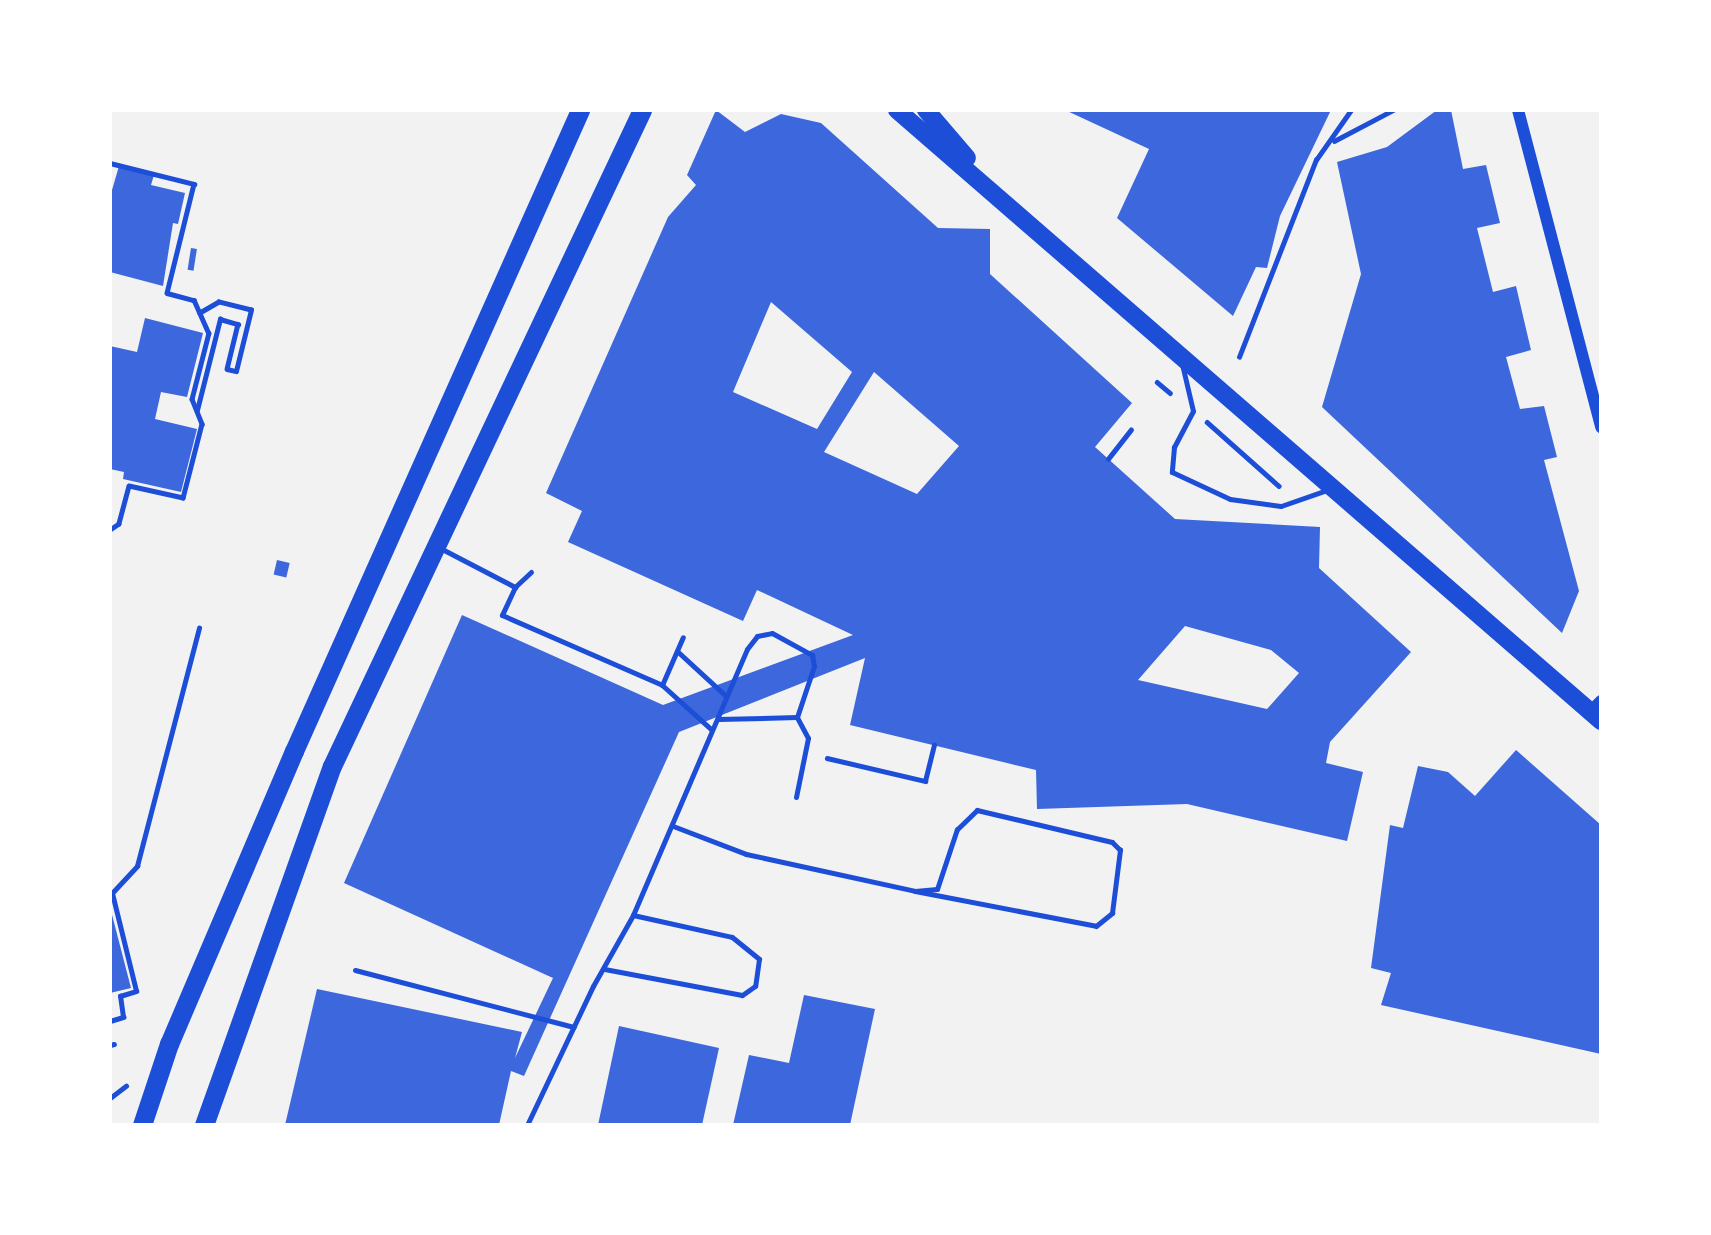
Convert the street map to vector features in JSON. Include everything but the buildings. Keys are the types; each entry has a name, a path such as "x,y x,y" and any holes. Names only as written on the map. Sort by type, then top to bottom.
{"highway":[{"path":"565,110 568,136"},
{"path":"142,1125 169,1044 294,751 580,110"},
{"path":"204,1125 332,766 642,110"}],"main road":[{"path":"897,110 999,195 1180,357 1597,711"},
{"path":"926,110 999,195"}],"street":[{"path":"1518,110 1601,427"}],"lane":[{"path":"1180,357 1193,411 1174,447 1172,472 1230,499 1281,506 1336,487"},
{"path":"436,546 514,587"},
{"path":"531,572 514,587 502,615 662,685 712,730"},
{"path":"527,1125 574,1027 633,915 726,696 747,649 757,636 772,634 812,655 814,666 797,717 808,738 796,797"},
{"path":"662,685 683,637"},
{"path":"677,652 726,696"},
{"path":"718,719 797,717"},
{"path":"673,826 746,854 915,891 1096,926 1112,913 1120,850 1112,842 976,810 957,829 937,889 915,891"},
{"path":"604,969 725,996 755,986 759,959 749,945 633,915"},
{"path":"355,970 574,1027"}],"path":[{"path":"1239,357 1316,160 1333,142 1351,110"},
{"path":"1333,142 1393,110"},
{"path":"110,163 194,184 167,293 194,300 209,333 192,399 202,424 183,498 129,486 120,524 110,530"},
{"path":"197,410 220,319 238,324 227,369 236,372 251,310 219,302 200,313"},
{"path":"1157,382 1295,501"},
{"path":"1108,459 1131,430"},
{"path":"110,1021 123,1017 120,996 136,991 112,893 137,866 199,628"},
{"path":"827,758 925,781 934,745"}]}
